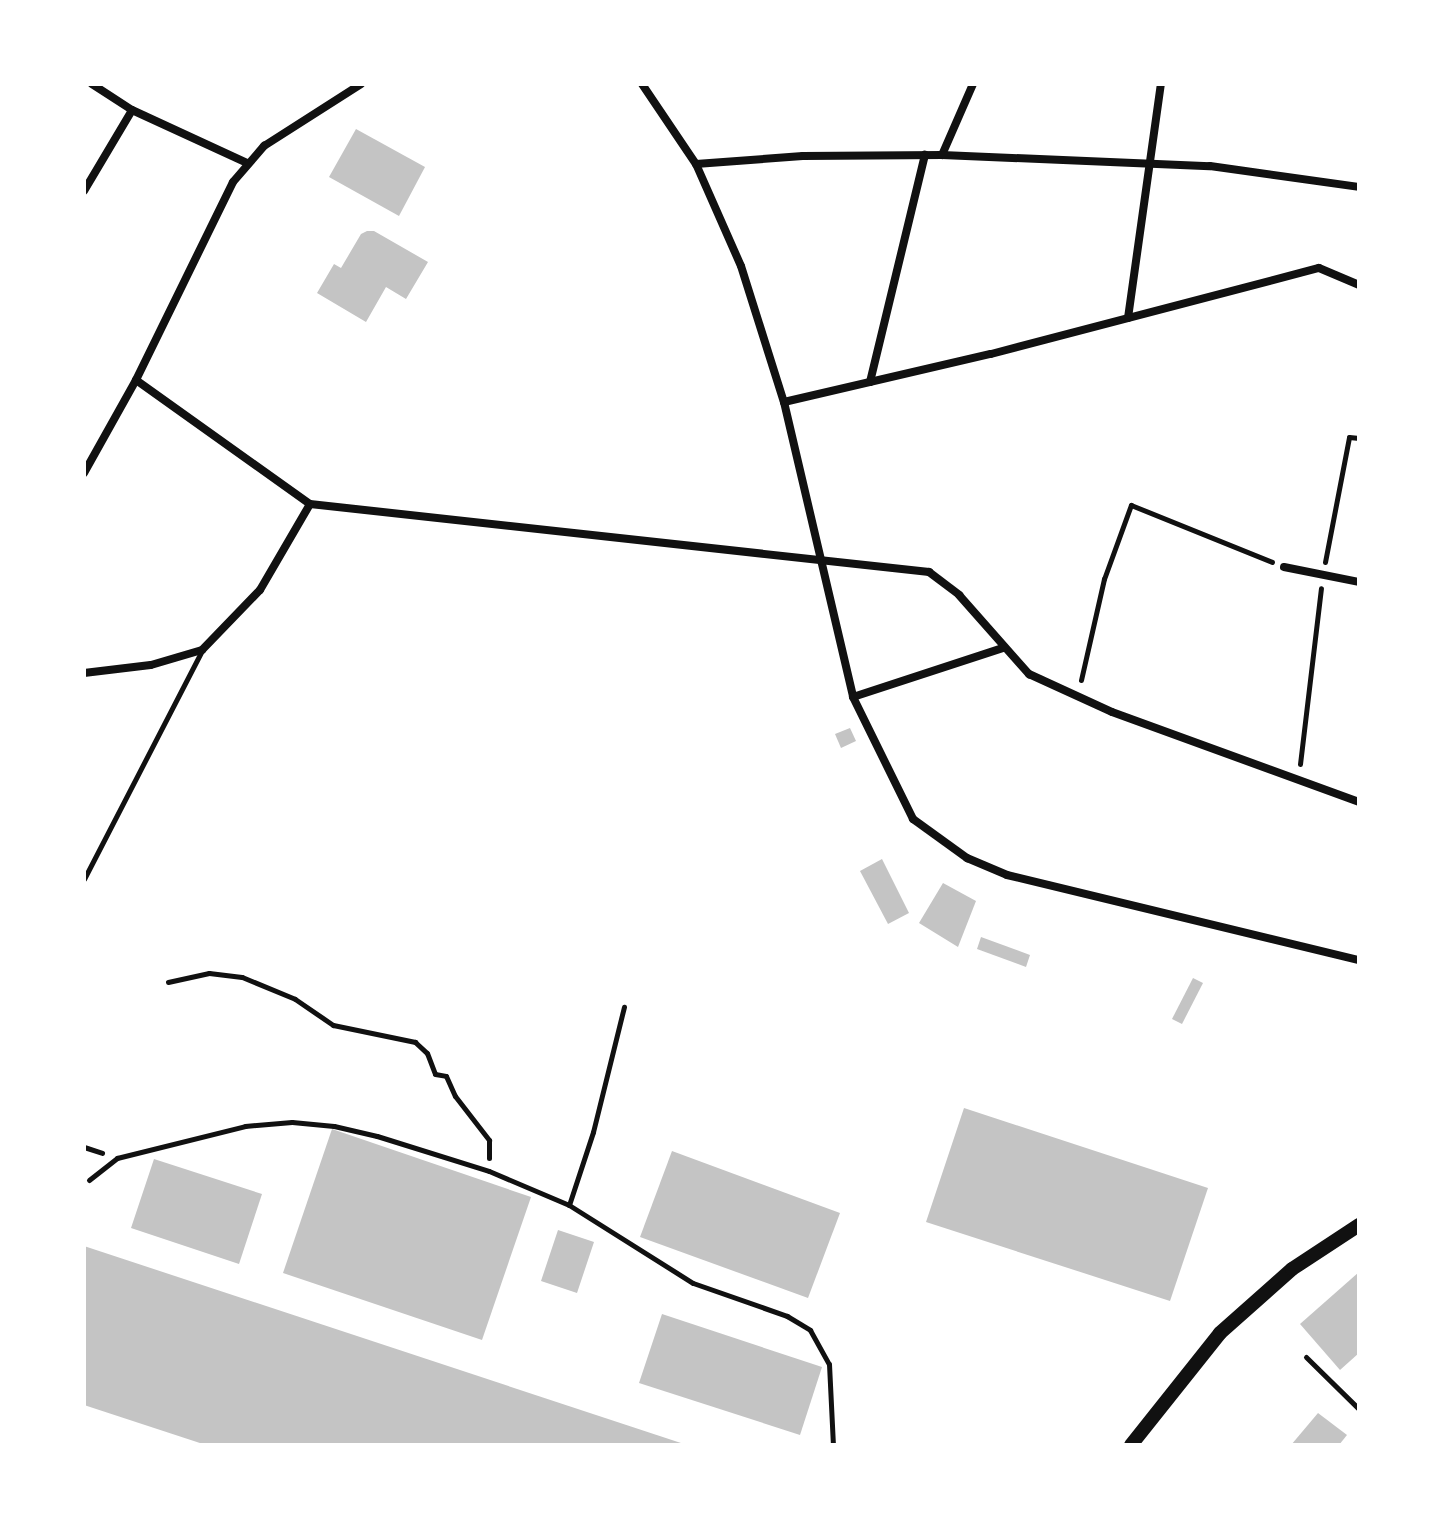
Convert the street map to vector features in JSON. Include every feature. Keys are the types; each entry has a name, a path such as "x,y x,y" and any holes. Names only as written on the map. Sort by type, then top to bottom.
{"street":[{"path":"92,84 132,110 247,163"},
{"path":"84,473 136,380 233,182 247,163 281,134 361,84"},
{"path":"642,84 696,164 741,266 784,402 853,697 913,819 967,858 1007,875 1359,960"},
{"path":"942,155 973,84"},
{"path":"1128,318 1161,84"},
{"path":"84,191 132,110"},
{"path":"870,382 925,155"},
{"path":"696,164 803,156 942,155 1210,166 1359,187"},
{"path":"784,402 1319,268 1359,285"},
{"path":"136,380 310,504 929,572 959,595 1029,674 1077,697 1299,777 1359,802"},
{"path":"84,673 151,665 202,650 260,590 310,504"},
{"path":"1284,567 1359,582"},
{"path":"853,697 1003,648"},
{"path":"1131,1445 1220,1333 1292,1269 1359,1225"}],"lane":[{"path":"84,879 202,650"},
{"path":"569,1205 593,1132 624,1007"},
{"path":"89,1180 117,1158 245,1126 292,1122 334,1126 377,1136 489,1171 569,1205 693,1283 787,1316 810,1330 829,1364 833,1445"},
{"path":"1306,1357 1359,1409"}],"path":[{"path":"1299,777 1323,576 1349,437 1359,438"},
{"path":"1077,697 1104,579 1131,505 1284,567"},
{"path":"168,982 209,973 242,977 295,999 333,1025 415,1042 427,1053 435,1074 446,1076 455,1096 489,1140 489,1171"}],"building":[{"path":"356,129 425,167 399,216 329,177"},
{"path":"374,231 428,262 406,299 386,287 366,322 317,293 334,264 341,268 361,234"},
{"path":"850,728 856,741 841,748 835,734"},
{"path":"882,859 909,913 888,924 860,871"},
{"path":"943,883 976,901 958,947 919,923"},
{"path":"981,937 1030,955 1026,967 977,949"},
{"path":"1193,978 1203,983 1182,1024 1172,1019"},
{"path":"964,1108 1208,1188 1170,1301 926,1222"},
{"path":"332,1129 531,1197 482,1340 283,1273"},
{"path":"672,1151 840,1213 808,1298 640,1237"},
{"path":"154,1159 262,1194 239,1264 131,1228"},
{"path":"558,1230 594,1242 577,1293 541,1281"},
{"path":"84,1246 684,1445 206,1445 84,1405"},
{"path":"1359,1272 1359,1353 1340,1370 1300,1324"},
{"path":"662,1314 822,1367 800,1435 639,1383"},
{"path":"1318,1413 1347,1435 1339,1445 1291,1445"}]}
